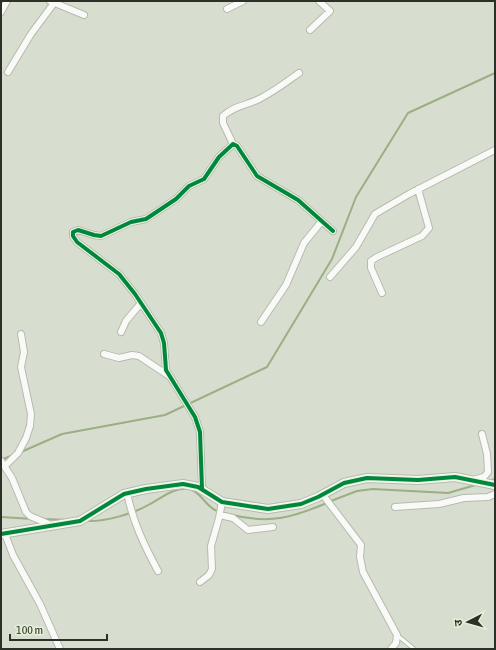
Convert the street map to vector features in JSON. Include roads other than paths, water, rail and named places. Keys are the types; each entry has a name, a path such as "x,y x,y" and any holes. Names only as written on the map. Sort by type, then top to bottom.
{"street":[{"path":"1,12 7,1"},
{"path":"227,9 243,1"},
{"path":"310,30 330,11 319,1"},
{"path":"8,72 52,2 84,15"},
{"path":"299,73 269,94 255,101 233,108 223,116 224,127 233,144 237,146 258,176 298,200 334,231"},
{"path":"202,489 200,432 188,404 170,377 165,365 164,338 119,274 77,242 73,236 73,232 78,230 101,236 131,222 146,219 176,199 189,186 204,179 220,157 233,144"},
{"path":"330,277 356,248 373,216 418,189 495,150"},
{"path":"382,293 371,268 372,261 377,257 422,236 429,228 418,189"},
{"path":"261,322 286,285 304,243 322,221"},
{"path":"121,332 126,321 140,303"},
{"path":"21,334 24,352 21,367 31,414 30,426 26,438 18,453 3,463 12,478 26,512 30,516 52,526"},
{"path":"104,354 119,358 132,355 139,356 170,377"},
{"path":"474,480 484,477 488,472 487,454 482,434"},
{"path":"60,649 40,604 3,534 80,521 127,493 184,484 202,489 222,502 259,509 278,509 301,504 323,495 344,483 367,478 418,480 455,477 495,485"},
{"path":"127,493 131,512 139,535 158,571"},
{"path":"395,507 439,504 464,498 495,494"},
{"path":"323,495 360,543 360,564 363,572 380,607 397,635 396,643 391,649"},
{"path":"200,582 211,573 211,546 220,515 222,502"},
{"path":"220,515 233,518 248,530 272,527"}],"lane":[{"path":"397,635 414,649"}],"waterway":[{"path":"21,452 62,434 165,415 267,367 332,259 356,197 408,113 495,73"},
{"path":"1,460 13,455"},
{"path":"489,481 495,479"},
{"path":"331,501 357,491 373,489 448,493 479,484"},
{"path":"85,521 110,519 127,514 143,508 173,491 183,489 193,490 211,508 217,511 246,518 269,519 291,516 327,503"},
{"path":"1,517 33,519"},
{"path":"43,519 69,520"}]}
